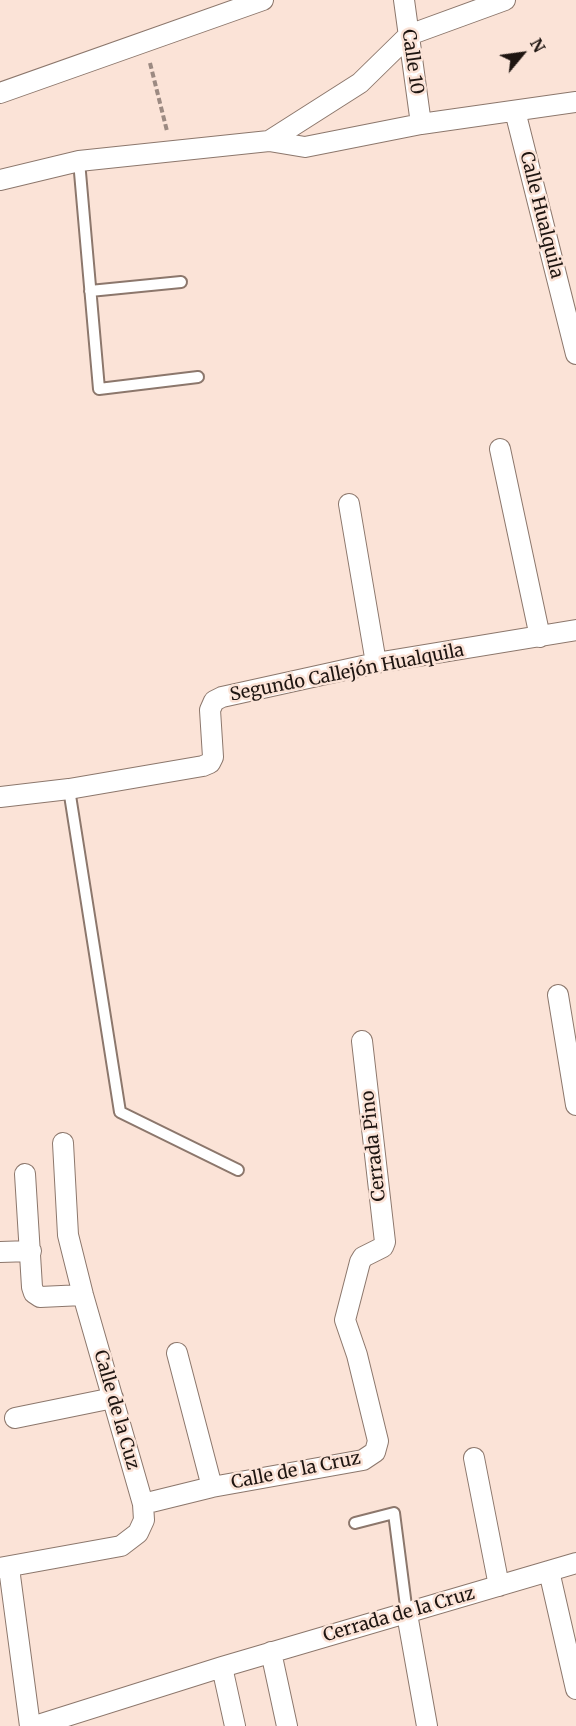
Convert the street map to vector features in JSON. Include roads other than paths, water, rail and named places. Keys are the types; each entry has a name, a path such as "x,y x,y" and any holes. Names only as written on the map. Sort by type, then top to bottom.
{"street":[{"path":"0,93 263,0"},
{"name":"Calle 10","path":"404,0 421,124"},
{"path":"270,141 360,82 409,35 505,0"},
{"path":"0,180 79,161 270,141 305,147 421,124 576,102"},
{"name":"Calle Hualquila","path":"514,111 576,354"},
{"path":"500,449 540,637"},
{"path":"349,504 376,663"},
{"name":"Segundo Callejón Hualquila","path":"0,797 69,789 210,763 213,757 210,710 214,701 222,698 376,663 576,630"},
{"path":"558,996 576,1105"},
{"name":"Cerrada Pino","path":"362,1041 385,1242 379,1250"},
{"name":"Calle de la Cuz","path":"4,1568 121,1546 138,1533 144,1520 143,1504 83,1295 69,1235 63,1143"},
{"path":"25,1174 34,1293 40,1297 83,1295"},
{"name":"Calle de la Cruz","path":"143,1504 212,1487 363,1460 375,1452 378,1441 357,1355 345,1320 360,1262 363,1257 379,1250"},
{"path":"0,1252 31,1251"},
{"path":"177,1353 212,1487"},
{"path":"15,1418 113,1398"},
{"path":"474,1458 499,1586"},
{"name":"Cerrada de la Cruz","path":"35,1726 222,1667 576,1563"},
{"path":"4,1568 30,1726"},
{"path":"549,1571 576,1689"},
{"path":"407,1614 427,1726"},
{"path":"271,1653 287,1726"},
{"path":"222,1667 235,1726"}],"lane":[{"path":"79,161 99,389 198,377"},
{"path":"90,291 181,282"},
{"path":"69,789 120,1113 238,1170"},
{"path":"355,1523 394,1513 407,1614"}]}
